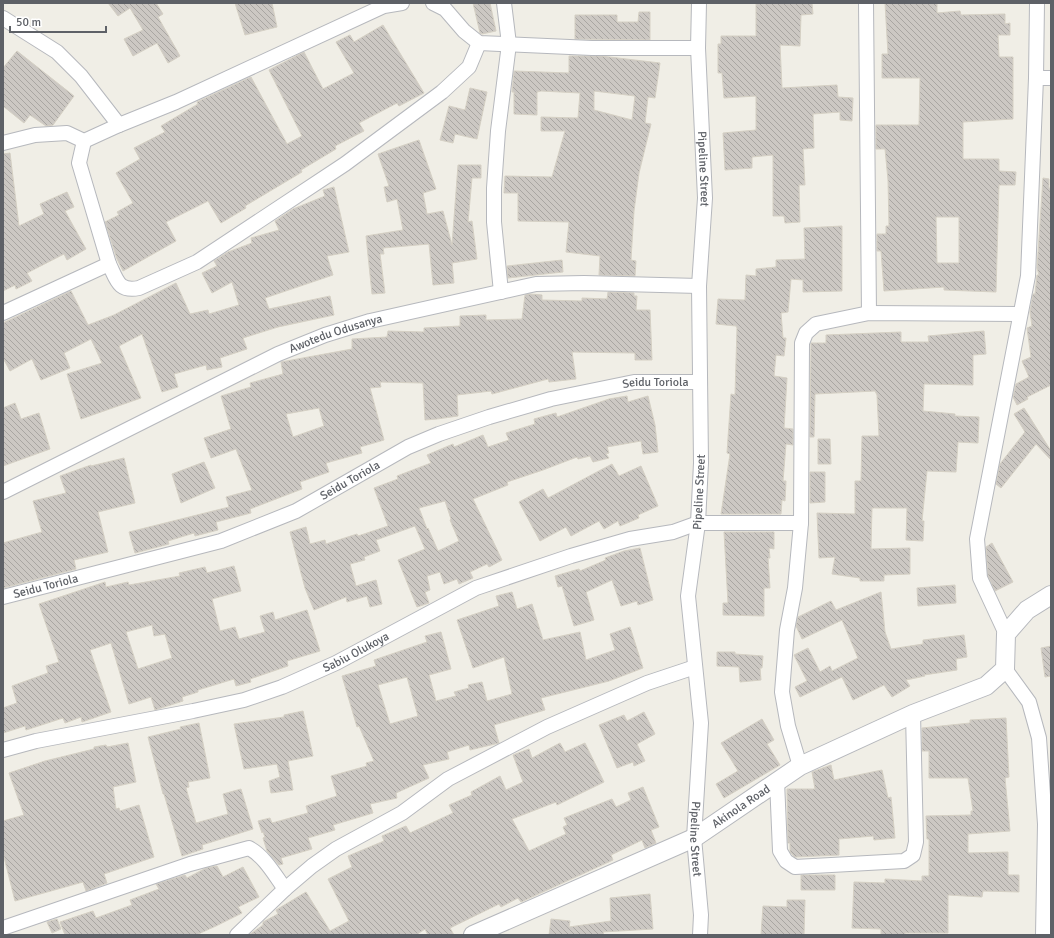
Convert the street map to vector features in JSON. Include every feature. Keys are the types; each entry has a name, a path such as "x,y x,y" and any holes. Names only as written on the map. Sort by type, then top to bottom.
{"street":[{"path":"3,143 35,135 67,133 84,141 176,102 384,6 402,3"},
{"path":"433,3 446,9 464,31 479,43 592,48 698,48"},
{"path":"502,292 494,222 494,188 498,131 509,44 504,3"},
{"name":"Pipeline Street","path":"699,3 698,48 706,198 699,286 701,463 698,523 688,596 701,723 694,838 701,915 700,935"},
{"path":"866,3 869,313"},
{"path":"1037,3 1036,78 1028,276 977,539 980,578 1006,634 1005,669 1029,702 1039,738 1048,825 1043,935"},
{"path":"3,18 57,52 81,76 119,125"},
{"path":"84,141 79,163 109,264 119,285 128,290 139,288 197,262 345,164 442,92 469,67 479,43"},
{"path":"1036,78 1051,78"},
{"path":"3,313 109,264"},
{"name":"Awotedu Odusanya","path":"3,492 278,354 370,321 536,284 699,286"},
{"path":"800,766 788,726 782,692 788,630 795,588 801,523 802,343 806,333 816,324 869,313 1020,314"},
{"name":"Seidu Toriola","path":"3,597 234,536 296,511 408,447 439,434 489,417 551,399 634,382 700,382"},
{"name":"Sabiu Olukoya","path":"3,750 36,741 244,700 282,687 336,663 476,588 571,556 630,540 673,532 698,523 801,523"},
{"path":"1006,634 1026,610 1051,595"},
{"path":"237,935 285,889 312,866 336,850 402,813 448,779 547,727 647,683 695,667"},
{"name":"Akinola Road","path":"473,935 694,838 800,766 913,714 986,686 1005,669"},
{"path":"776,782 780,851 786,861 795,867 904,861 913,855 916,842 913,714"},
{"path":"3,928 190,864 249,848 257,852 266,862 285,889"}],"building":[{"path":"108,3 156,3 163,14 158,17 180,56 168,63 157,43 133,56 124,39 143,30 130,8 118,16"},
{"path":"235,3 272,3 277,27 245,35"},
{"path":"473,3 490,3 496,31 482,34 480,33"},
{"path":"756,3 812,3 813,14 801,15 800,46 780,45 782,88 837,85 838,97 853,98 852,121 840,120 840,112 813,114 814,148 803,149 805,185 799,185 800,222 785,223 784,216 773,216 773,155 752,157 752,168 725,170 723,133 756,130 756,96 724,98 722,73 718,73 718,44 721,44 721,36 756,36"},
{"path":"885,3 937,3 937,13 960,11 961,15 1005,14 1005,24 1010,23 1010,35 998,35 999,57 1013,57 1013,119 963,122 963,159 999,159 999,171 1016,172 1015,185 999,185 996,292 944,290 944,287 884,291 881,251 877,251 877,234 886,234 886,226 889,226 888,180 885,149 876,149 876,125 919,125 920,78 882,78 882,54 888,54","holes":["936,217 959,217 959,263 937,263"]},
{"path":"639,12 650,12 650,40 575,39 575,15 617,15 617,22 638,22"},
{"path":"383,25 424,93 399,106 397,103 359,123 364,131 335,146 336,149 301,170 302,172 245,206 246,208 221,223 208,201 166,222 176,241 123,271 117,259 105,222 119,215 117,212 133,203 116,173 140,159 134,148 165,132 161,126 198,104 197,102 251,77 287,144 302,136 269,70 304,52 323,89 354,73 336,42 350,35 354,42"},
{"path":"17,51 74,96 53,125 46,126 30,115 24,123 3,106 3,68"},
{"path":"569,56 601,56 660,63 655,98 648,97 645,123 651,124 639,173 634,211 631,260 636,261 635,276 599,275 600,256 566,252 569,222 518,221 518,193 504,193 505,176 552,177 565,131 541,131 541,117 578,118 580,93 537,92 537,115 514,114 514,92 512,92 514,71 569,73","holes":["594,91 635,96 632,120 594,110"]},
{"path":"470,88 487,92 477,139 455,134 453,143 440,140 449,106 465,110"},
{"path":"419,140 436,189 423,193 427,214 443,211 452,245 458,165 481,165 481,178 472,178 468,222 472,221 477,259 452,263 454,283 433,285 429,244 383,248 384,254 380,254 385,293 372,294 366,236 403,230 397,199 387,202 384,187 389,186 378,154"},
{"path":"10,153 19,226 44,214 40,204 67,192 74,207 65,211 86,249 67,260 64,254 27,273 32,281 16,289 15,285 3,291 3,154"},
{"path":"1043,178 1049,179 1049,188 1051,188 1051,385 1027,397 1028,399 1017,405 1013,397 1016,384 1029,377 1022,361 1031,357 1027,328 1032,326 1030,312 1033,294 1035,294 1037,275 1039,275 1037,268"},
{"path":"334,187 349,252 327,256 333,275 265,298 269,309 330,296 334,315 278,327 243,338 247,349 220,358 222,367 207,370 206,365 174,374 178,387 162,392 142,334 119,346 141,398 81,419 67,374 102,363 91,339 64,353 70,368 41,380 32,359 10,371 3,358 3,323 71,291 88,325 114,315 176,283 190,314 208,310 209,314 239,305 232,282 212,293 202,273 217,266 214,261 228,252 252,243 251,238 279,230 275,221 293,209 325,196 323,190"},
{"path":"842,226 842,291 803,292 803,280 791,279 788,312 781,313 783,338 786,338 784,356 776,355 774,376 787,378 784,428 793,429 793,445 786,444 783,481 786,481 785,501 782,500 781,514 721,514 730,454 727,453 731,394 735,395 737,328 736,326 716,324 718,299 745,300 746,275 756,276 756,269 776,267 776,260 805,259 804,228"},
{"path":"562,260 563,272 508,278 507,266"},
{"path":"608,292 634,293 634,296 637,296 636,310 650,310 652,360 635,360 635,353 572,352 576,379 549,382 548,379 492,394 491,391 457,395 458,416 425,420 423,383 380,382 381,387 370,388 384,440 360,447 362,453 326,463 329,472 300,482 302,489 250,509 251,513 216,522 218,530 195,536 194,533 168,541 169,544 135,553 129,532 229,507 226,497 252,490 236,449 211,458 204,438 231,429 221,396 251,387 250,383 283,374 281,362 352,349 352,339 387,337 388,331 424,332 424,328 460,326 460,316 486,315 486,320 522,319 525,295 530,294 542,295 542,300 582,301 582,298 607,299","holes":["319,408 324,426 293,437 286,414"]},
{"path":"984,331 986,354 973,355 973,385 924,384 923,411 955,414 955,416 979,417 978,443 958,442 956,472 927,471 922,521 924,521 923,541 906,540 907,508 872,508 871,549 910,548 910,574 884,575 884,581 860,581 860,578 832,574 835,557 819,558 817,513 855,514 855,481 861,481 862,436 879,436 877,395 875,391 815,394 814,437 810,437 811,343 826,343 826,335 901,332 901,342 929,342 928,336"},
{"path":"627,396 628,402 648,396 655,425 658,452 643,454 641,441 607,447 609,453 606,454 609,458 593,462 590,456 578,459 577,457 507,482 508,485 473,499 502,560 489,567 487,564 470,572 473,578 459,584 457,579 444,584 440,572 427,576 430,590 425,592 429,603 417,607 398,560 425,549 415,526 376,540 380,551 364,557 365,560 350,564 356,586 376,580 382,604 370,607 367,596 347,602 346,597 314,610 305,588 290,532 306,527 310,544 325,540 326,544 357,534 358,536 388,526 374,488 398,479 397,476 431,463 427,455 453,444 454,447 483,435 488,447 509,440 506,433 535,424 534,419 556,413 557,417 609,399","holes":["445,501 451,519 450,520 459,541 438,551 419,508"]},
{"path":"15,403 21,419 39,413 50,449 3,466 3,408"},
{"path":"1024,408 1051,451 1051,460 1036,444 1001,488 996,484 1000,464 1025,432 1014,414"},
{"path":"818,439 830,439 831,464 818,464"},
{"path":"124,458 135,503 98,512 108,552 74,560 76,569 3,588 3,543 42,532 33,501 66,493 60,476 91,465"},
{"path":"204,462 215,488 181,503 172,474"},
{"path":"612,464 619,476 641,466 658,506 638,515 639,518 620,526 618,521 604,529 599,521 571,536 566,527 540,541 519,502 543,489 548,498"},
{"path":"810,472 825,472 825,502 810,503"},
{"path":"724,532 774,532 774,549 769,548 770,558 768,558 770,588 764,588 764,616 723,615 723,603 728,603"},
{"path":"992,543 1013,582 995,591 988,576 986,547"},
{"path":"640,548 653,600 638,605 637,601 621,606 612,580 586,592 594,620 574,626 562,586 558,587 555,576 579,569 580,571 606,560 605,558 624,551"},
{"path":"234,566 241,591 212,599 220,631 235,627 239,639 265,632 260,616 273,612 275,620 307,610 320,651 287,661 288,666 250,679 251,682 236,686 234,679 198,690 198,692 182,697 183,701 155,710 151,697 129,704 111,643 90,650 111,712 82,722 81,717 65,723 63,718 26,730 25,726 3,733 3,708 17,703 12,686 48,673 46,666 59,662 39,604 105,582 106,587 128,582 129,585 180,576 179,573 205,567 207,573","holes":["152,625 154,636 165,634 172,658 138,669 126,632"]},
{"path":"955,585 956,603 918,606 917,588"},
{"path":"512,592 517,609 532,604 543,640 580,632 586,660 615,650 610,634 630,627 643,668 609,681 541,698 545,710 494,725 499,743 470,750 469,745 447,752 449,759 423,765 429,778 396,793 397,798 370,804 373,813 333,825 335,830 308,838 312,849 281,858 283,864 279,865 267,851 263,838 265,837 258,821 270,818 272,823 308,813 306,806 337,796 331,776 367,766 366,763 374,761 359,726 357,727 342,676 376,666 374,660 427,642 425,636 441,632 451,669 429,675 436,701 456,696 454,692 469,688 468,685 482,682 487,701 512,694 504,657 473,668 457,620 499,606 496,596","holes":["407,677 418,716 390,724 378,685"]},
{"path":"881,592 885,632 891,649 923,644 923,640 964,635 967,657 956,659 957,670 924,675 925,676 906,680 910,686 892,697 884,685 853,700 842,677 800,697 795,687 807,681 794,655 808,648 820,672 830,666 832,671 858,658 842,620 802,639 796,626 798,617 831,601 836,610"},
{"path":"1051,646 1051,676 1045,677 1041,648"},
{"path":"717,652 735,652 735,654 763,656 762,668 760,668 761,680 740,682 739,667 717,666"},
{"path":"303,711 313,756 288,761 293,790 271,793 269,781 280,777 277,764 244,769 234,724 284,717 284,715"},
{"path":"644,712 655,734 637,744 645,761 634,766 633,762 617,768 599,725 624,715 627,721"},
{"path":"1006,718 1009,777 1005,778 1010,831 968,834 968,853 1008,852 1008,875 1019,875 1019,892 983,891 982,897 948,895 948,933 905,933 905,935 881,935 881,929 852,928 854,882 885,883 885,879 922,881 922,876 929,876 929,839 927,839 926,816 971,815 971,811 973,811 968,778 929,778 929,751 922,751 922,728 970,723 970,720"},
{"path":"762,719 774,740 767,744 780,765 724,798 716,784 738,771 721,743"},
{"path":"199,723 210,778 188,782 189,787 186,788 196,823 228,814 223,794 241,789 253,829 202,845 203,849 182,856 163,794 148,737"},
{"path":"128,743 136,782 113,787 116,809 119,808 120,811 139,805 154,857 104,874 107,883 86,891 83,882 15,901 3,853 3,821 24,815 9,773 45,761 94,749 94,747 106,745 107,747"},
{"path":"560,743 565,752 585,743 604,782 557,805 556,802 512,819 529,851 566,834 563,827 567,825 564,818 612,799 616,807 631,800 628,793 643,787 659,827 651,830 656,843 645,848 642,840 611,855 613,860 521,902 518,898 501,907 499,904 450,928 454,935 428,935 425,929 416,935 249,935 263,925 263,922 278,914 276,910 306,892 330,931 349,921 328,879 352,867 348,856 384,841 382,836 406,826 410,833 453,813 449,805 472,795 471,792 500,776 506,790 523,782 513,755 529,749 532,758"},
{"path":"831,765 834,780 882,770 888,798 891,797 895,838 874,840 873,836 839,839 839,855 795,857 790,852 790,843 788,843 787,789 815,789 812,772"},
{"path":"217,866 223,877 243,867 259,897 238,907 242,913 216,926 196,935 65,935 60,922 93,911 96,918 132,905 130,900 159,889 156,884 185,875 187,878 206,868"},
{"path":"801,875 835,875 835,890 801,890"},
{"path":"650,894 653,929 603,932 604,935 549,935 551,919 570,921 569,927 611,921 610,898"},
{"path":"787,900 805,900 804,935 761,935 763,906 787,907"},
{"path":"57,919 61,929 52,933 47,922"}]}
